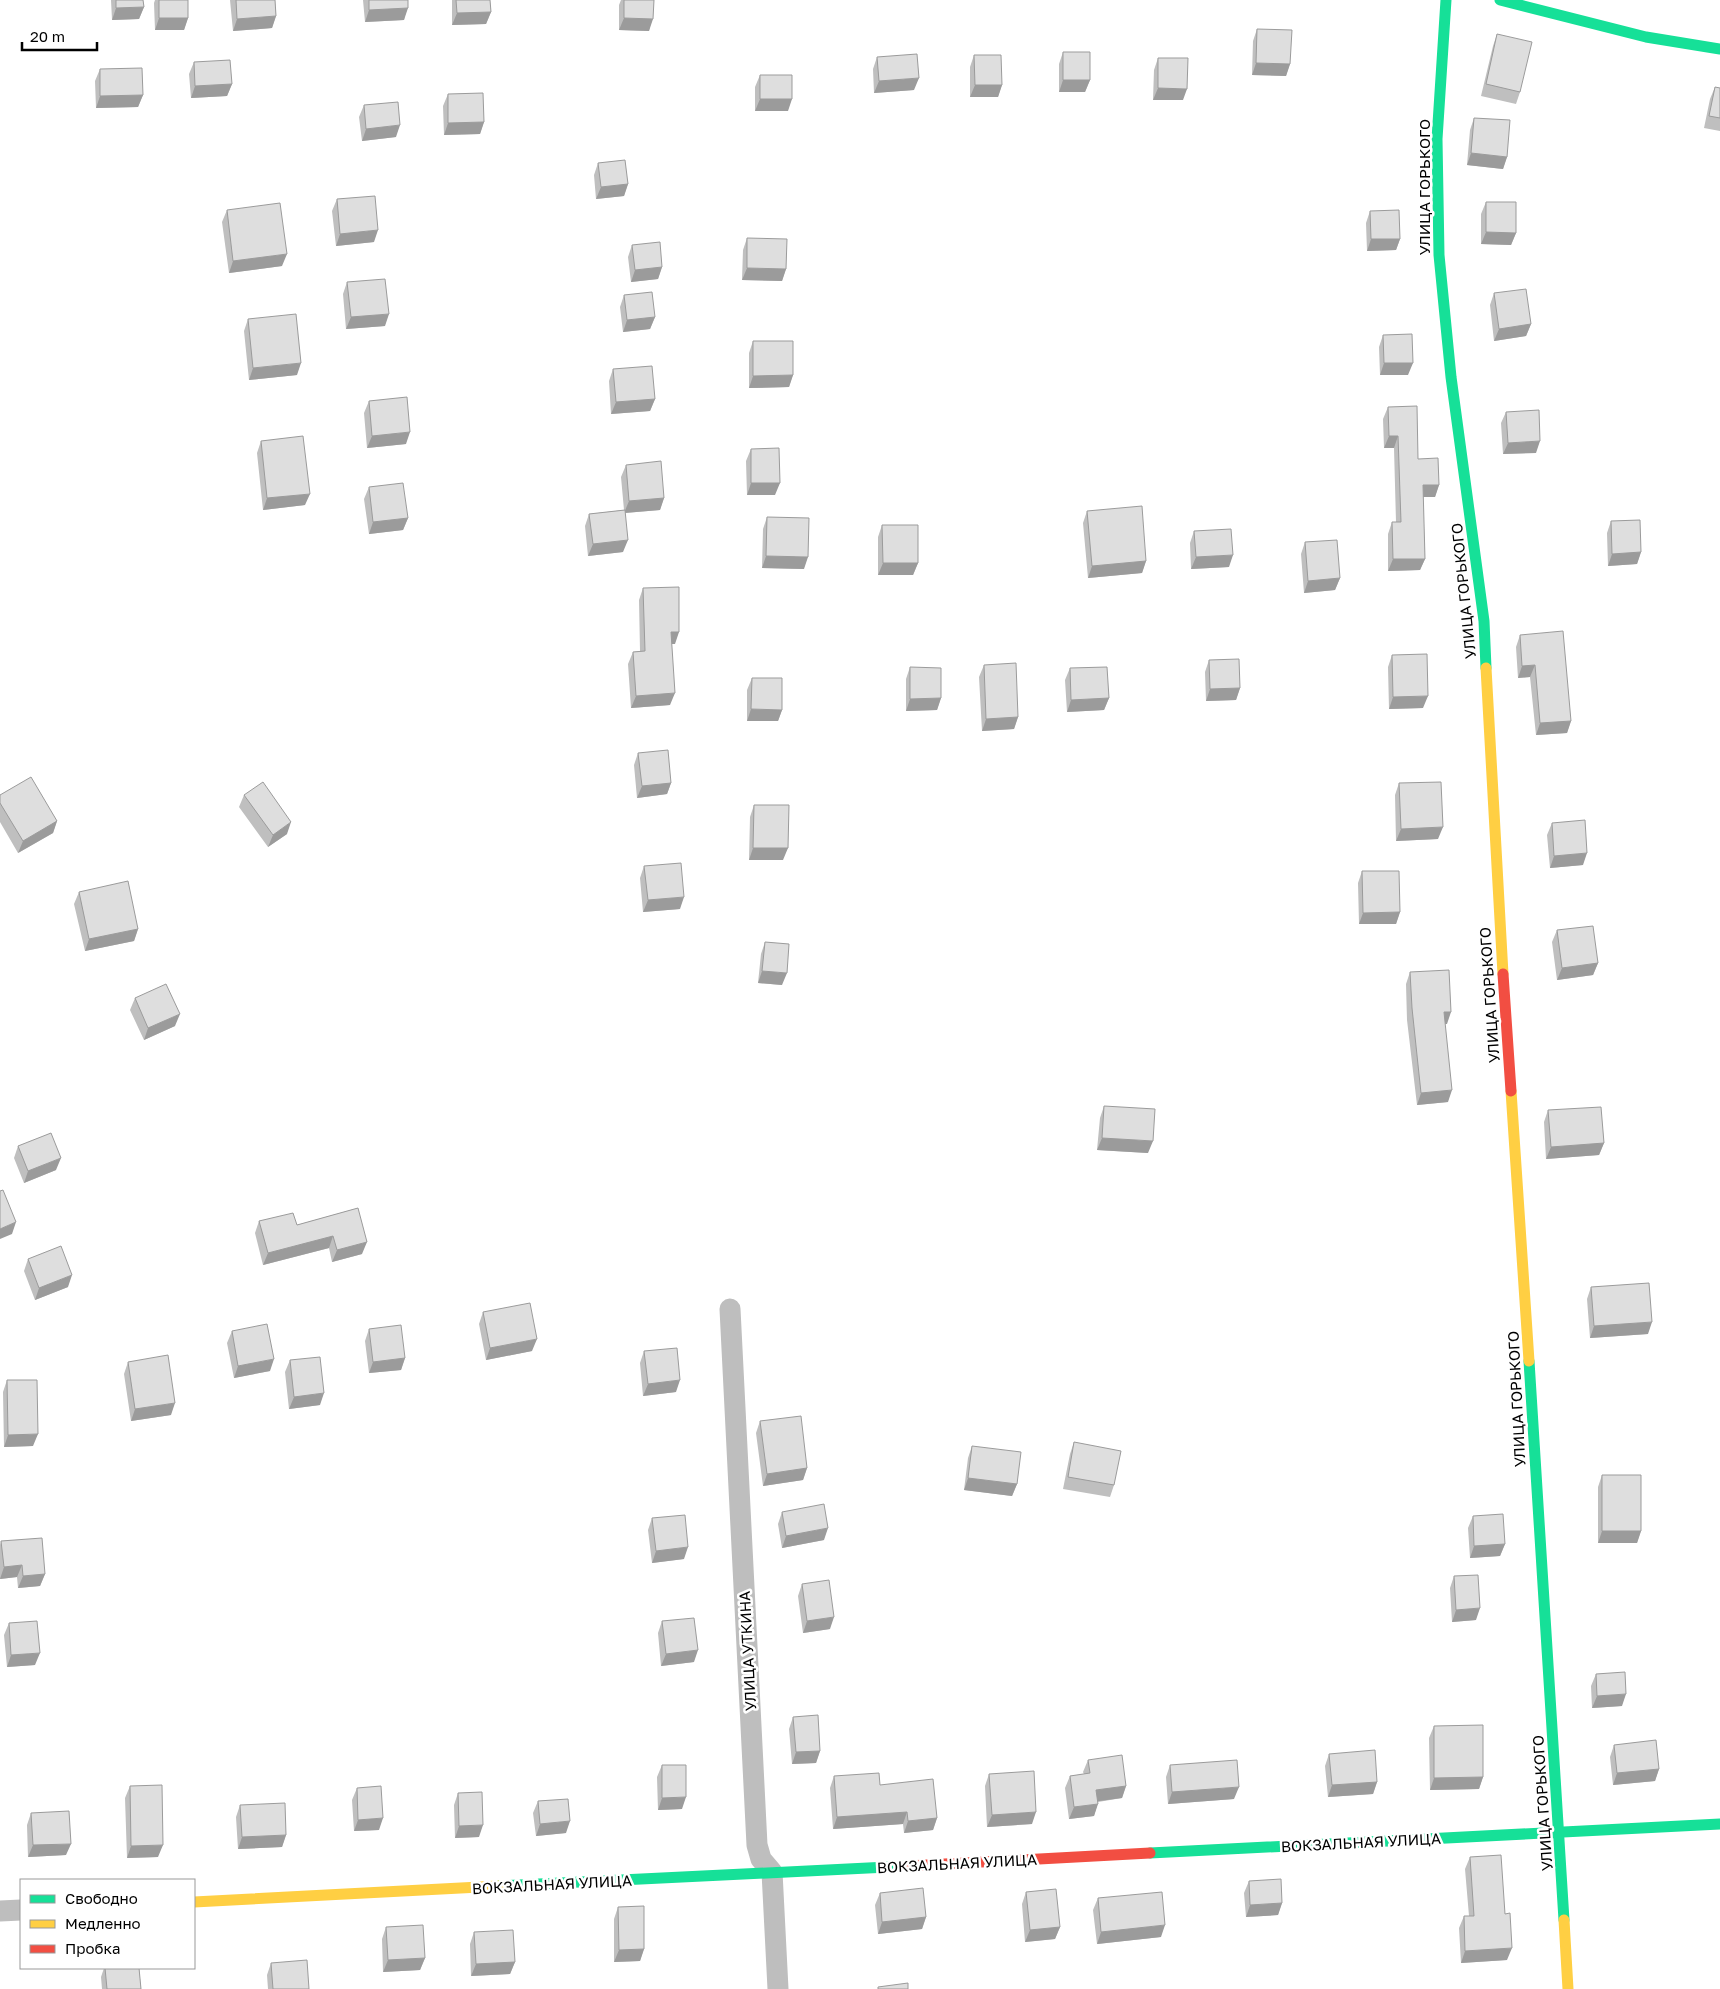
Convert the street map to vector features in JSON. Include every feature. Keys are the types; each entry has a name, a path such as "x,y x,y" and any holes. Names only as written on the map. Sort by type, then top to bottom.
{"street":[{"name":"УЛИЦА ГОРЬКОГО","path":"1446,0 1437,139 1439,255 1451,377 1484,620 1500,933 1522,1236 1568,1989"},
{"path":"1500,0 1646,38 1720,49"},
{"name":"УЛИЦА УТКИНА","path":"730,1309 757,1845 761,1859 772,1872 778,1989"},
{"name":"ВОКЗАЛЬНАЯ УЛИЦА","path":"195,1902 1720,1824"},
{"path":"0,1911 20,1910"}],"building":[{"path":"116,0 143,0 144,7 116,8"},
{"path":"159,0 188,0 188,18 159,18"},
{"path":"236,0 275,0 276,16 237,19"},
{"path":"369,0 408,0 408,8 369,10"},
{"path":"456,0 490,0 491,12 457,13"},
{"path":"624,0 654,0 653,19 624,18"},
{"path":"1257,29 1292,30 1290,64 1256,63"},
{"path":"1497,34 1532,42 1520,92 1486,84"},
{"path":"1063,52 1090,52 1090,80 1063,80"},
{"path":"917,54 919,78 879,81 877,57"},
{"path":"974,55 1001,55 1002,85 975,85"},
{"path":"1158,58 1188,58 1187,89 1158,88"},
{"path":"230,60 232,84 195,86 194,62"},
{"path":"142,68 143,95 100,96 100,69"},
{"path":"760,75 792,75 792,99 760,99"},
{"path":"1715,87 1720,88 1720,118 1709,116"},
{"path":"483,93 484,122 448,123 448,94"},
{"path":"398,102 400,125 366,129 364,105"},
{"path":"1474,118 1510,120 1507,157 1471,153"},
{"path":"625,160 628,184 601,187 598,163"},
{"path":"375,196 378,230 340,234 337,199"},
{"path":"1486,202 1516,202 1516,233 1486,232"},
{"path":"280,203 287,254 233,261 227,210"},
{"path":"1399,210 1400,239 1371,239 1370,211"},
{"path":"747,238 787,239 786,269 747,268"},
{"path":"660,242 662,267 635,270 632,245"},
{"path":"385,279 389,314 351,317 347,282"},
{"path":"1526,289 1531,324 1499,329 1494,293"},
{"path":"652,292 655,317 627,320 624,295"},
{"path":"296,314 301,363 253,368 248,319"},
{"path":"1412,334 1413,363 1384,363 1383,335"},
{"path":"753,341 793,341 793,375 753,376"},
{"path":"652,366 655,399 616,402 613,369"},
{"path":"407,397 410,432 372,436 369,401"},
{"path":"1417,406 1418,459 1438,458 1439,485 1423,485 1425,559 1393,559 1392,522 1401,522 1398,436 1389,436 1388,407"},
{"path":"1539,410 1540,441 1508,443 1506,412"},
{"path":"303,436 310,494 267,498 261,441"},
{"path":"779,448 780,483 751,483 751,449"},
{"path":"661,461 664,498 629,501 626,465"},
{"path":"403,483 408,518 373,522 369,487"},
{"path":"1142,506 1146,561 1092,566 1087,511"},
{"path":"625,510 628,540 593,544 589,514"},
{"path":"767,517 809,518 808,557 766,556"},
{"path":"1640,520 1641,552 1612,554 1611,521"},
{"path":"882,525 918,525 918,563 883,563"},
{"path":"1231,529 1233,555 1196,557 1194,531"},
{"path":"1337,540 1340,578 1308,581 1305,542"},
{"path":"679,587 679,632 671,632 675,693 636,696 633,652 645,651 643,588"},
{"path":"1563,631 1571,721 1540,723 1535,665 1522,666 1520,635"},
{"path":"1427,654 1428,696 1393,697 1392,655"},
{"path":"1239,659 1240,688 1210,689 1209,660"},
{"path":"1016,663 1018,717 986,719 984,665"},
{"path":"910,667 941,668 941,698 910,699"},
{"path":"1107,667 1109,698 1071,700 1070,668"},
{"path":"752,678 782,678 782,710 751,709"},
{"path":"668,750 671,783 642,786 638,753"},
{"path":"31,777 57,821 23,841 0,803 0,795"},
{"path":"263,782 291,822 273,835 244,795"},
{"path":"1441,782 1443,827 1401,829 1399,783"},
{"path":"754,805 789,805 788,848 753,848"},
{"path":"1585,820 1587,853 1554,856 1552,823"},
{"path":"681,863 684,897 648,900 644,866"},
{"path":"1362,871 1399,871 1400,912 1363,913"},
{"path":"128,881 138,929 89,939 79,892"},
{"path":"1593,926 1598,963 1562,968 1557,930"},
{"path":"765,942 789,944 787,973 762,971"},
{"path":"1449,970 1451,1012 1444,1012 1452,1090 1421,1093 1410,972"},
{"path":"166,984 180,1014 148,1028 135,998"},
{"path":"1104,1106 1155,1109 1153,1141 1102,1138"},
{"path":"1601,1107 1604,1143 1551,1147 1548,1110"},
{"path":"51,1133 61,1158 28,1171 18,1146"},
{"path":"3,1190 16,1222 0,1229 0,1191"},
{"path":"358,1208 367,1242 337,1250 333,1236 268,1253 259,1221 293,1213 297,1225"},
{"path":"61,1246 72,1275 39,1288 28,1259"},
{"path":"1649,1283 1652,1322 1594,1326 1591,1287"},
{"path":"530,1303 537,1339 490,1348 483,1312"},
{"path":"267,1324 274,1359 238,1366 232,1331"},
{"path":"401,1325 405,1358 373,1362 369,1329"},
{"path":"677,1348 680,1380 648,1384 644,1351"},
{"path":"168,1355 175,1403 135,1409 128,1362"},
{"path":"320,1357 324,1393 294,1397 290,1360"},
{"path":"7,1380 37,1380 38,1434 8,1435"},
{"path":"801,1416 807,1468 767,1474 760,1421"},
{"path":"1074,1442 1121,1451 1114,1485 1068,1477"},
{"path":"972,1446 1021,1452 1017,1484 968,1478"},
{"path":"1602,1475 1641,1475 1641,1531 1602,1531"},
{"path":"824,1504 828,1528 786,1536 782,1512"},
{"path":"1503,1514 1505,1544 1474,1546 1473,1516"},
{"path":"685,1515 688,1547 656,1551 652,1518"},
{"path":"42,1538 45,1574 23,1576 22,1565 4,1567 1,1541"},
{"path":"1478,1575 1480,1608 1456,1610 1454,1576"},
{"path":"829,1580 834,1617 807,1621 802,1584"},
{"path":"694,1618 698,1650 666,1654 662,1621"},
{"path":"37,1621 40,1653 11,1655 9,1623"},
{"path":"1625,1672 1626,1694 1597,1696 1596,1674"},
{"path":"818,1715 820,1751 796,1752 793,1717"},
{"path":"1483,1725 1483,1777 1434,1778 1434,1726"},
{"path":"1656,1740 1659,1769 1617,1773 1614,1745"},
{"path":"1375,1750 1377,1782 1332,1785 1329,1754"},
{"path":"1122,1755 1126,1786 1096,1790 1098,1804 1074,1807 1070,1776 1090,1773 1088,1760"},
{"path":"1237,1760 1239,1787 1172,1792 1170,1765"},
{"path":"662,1765 686,1765 686,1797 662,1798"},
{"path":"1034,1771 1036,1812 992,1815 989,1774"},
{"path":"879,1773 880,1785 933,1779 937,1818 908,1821 907,1812 837,1817 834,1776"},
{"path":"162,1785 163,1845 131,1846 130,1786"},
{"path":"381,1786 383,1818 358,1820 357,1788"},
{"path":"482,1792 483,1825 459,1826 458,1793"},
{"path":"568,1799 570,1821 540,1824 538,1801"},
{"path":"285,1803 286,1835 242,1837 240,1805"},
{"path":"69,1811 71,1844 33,1845 31,1813"},
{"path":"1501,1855 1505,1914 1510,1913 1512,1948 1465,1951 1464,1916 1474,1916 1470,1857"},
{"path":"1281,1879 1282,1903 1250,1905 1249,1881"},
{"path":"923,1888 926,1917 882,1922 880,1893"},
{"path":"1056,1889 1060,1927 1030,1930 1026,1892"},
{"path":"1162,1892 1165,1925 1101,1932 1098,1898"},
{"path":"644,1906 644,1949 619,1950 618,1907"},
{"path":"423,1925 425,1958 388,1960 386,1927"},
{"path":"513,1930 515,1962 476,1964 474,1932"},
{"path":"307,1960 309,1989 273,1989 271,1963"},
{"path":"105,1969 139,1969 141,1989 107,1989"},
{"path":"908,1983 908,1989 878,1989 878,1987"}],"traffic: fast":[{"path":"1446,0 1437,139 1439,255 1451,377 1484,621 1486,668"},
{"path":"1500,0 1646,37 1720,49"},
{"path":"1529,1361 1564,1920"},
{"path":"1150,1853 1720,1824"},
{"path":"499,1886 908,1866"}],"traffic: slow":[{"path":"1486,668 1503,974"},
{"path":"1511,1091 1529,1361"},
{"path":"195,1902 499,1886"},
{"path":"1564,1920 1568,1989"}],"traffic: jam":[{"path":"1503,974 1511,1091"},
{"path":"908,1866 1150,1853"}]}
